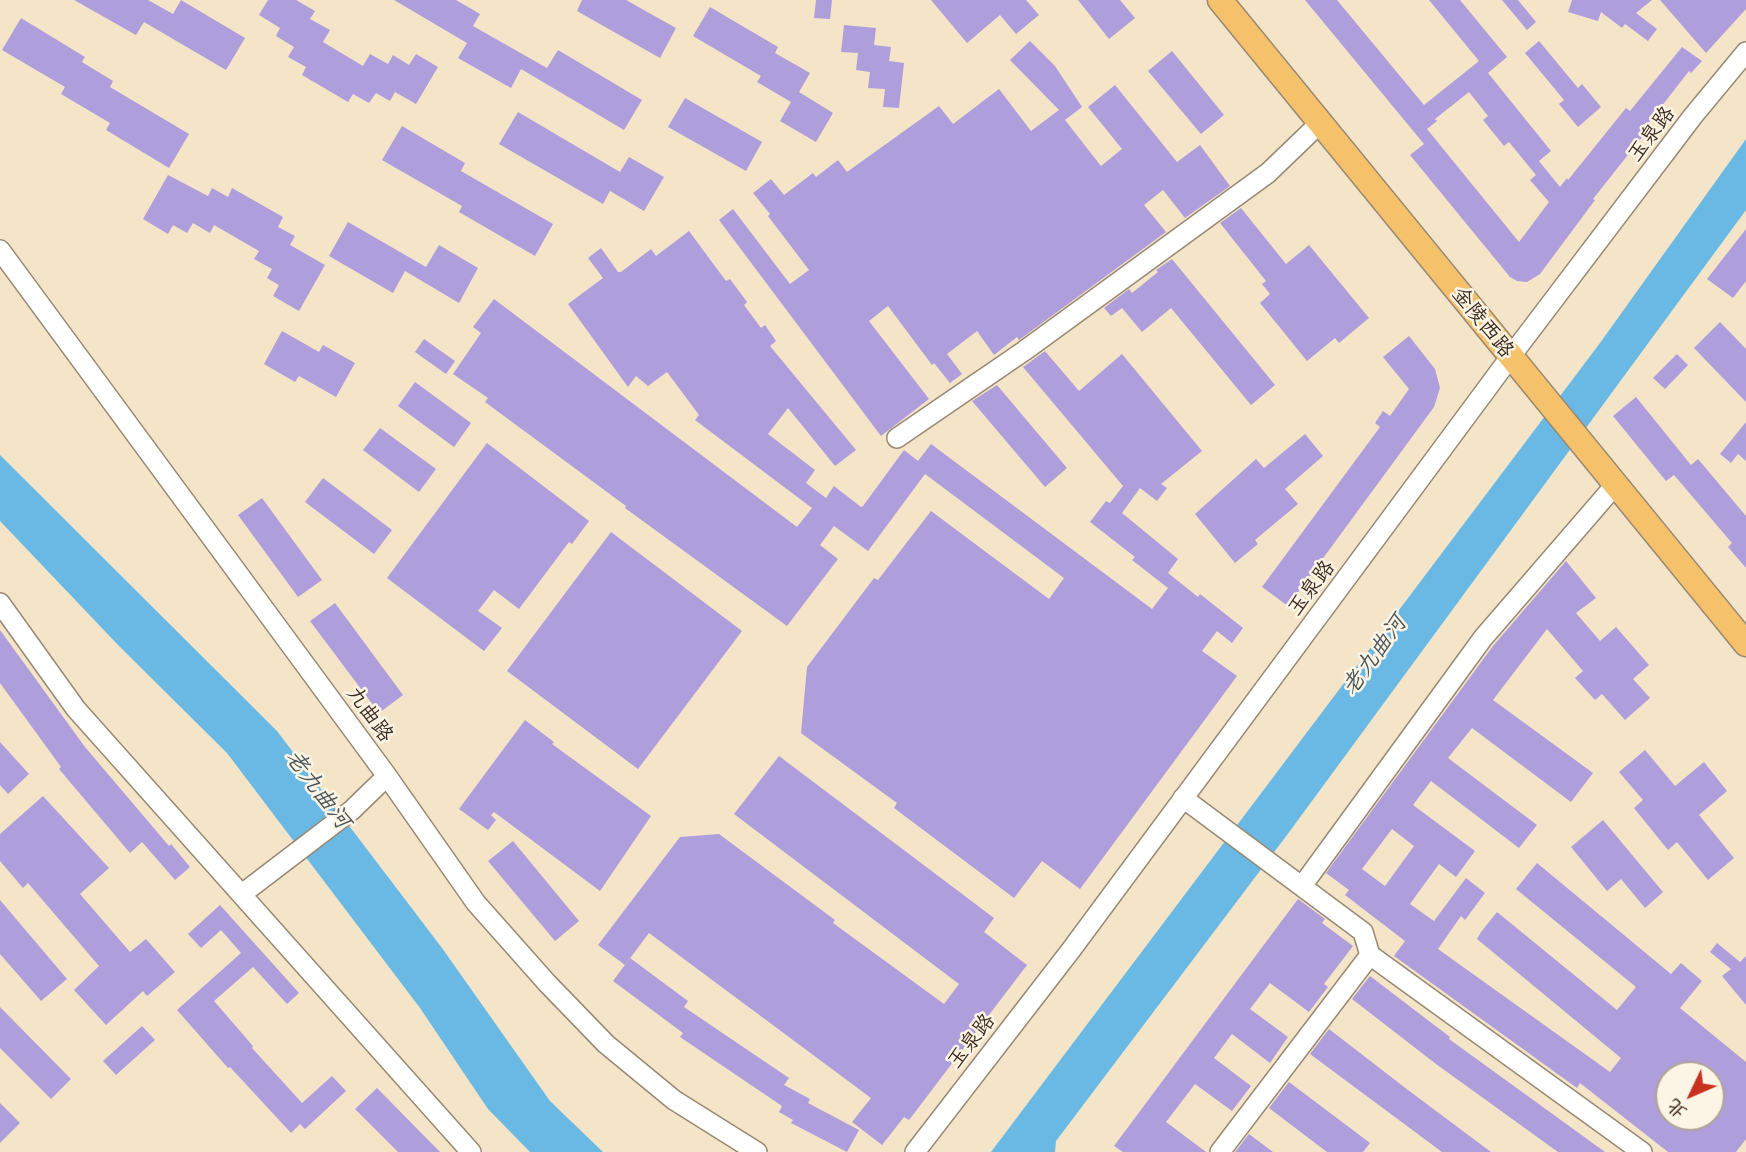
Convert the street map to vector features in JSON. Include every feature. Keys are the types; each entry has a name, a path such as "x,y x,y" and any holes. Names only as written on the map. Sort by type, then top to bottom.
{"main road":[{"name":"金陵西路","path":"1226,2 1320,123 1746,644"}],"street":[{"name":"玉泉路","path":"915,1152 1070,950 1511,356 1693,116 1746,52"},
{"path":"897,438 1024,351 1268,173 1320,123"},
{"name":"九曲路","path":"0,250 387,776 476,903 606,1044 674,1100 757,1152"},
{"path":"1302,886 1483,638 1609,476"},
{"path":"0,603 76,709 471,1152"},
{"path":"242,894 352,810 387,776"},
{"path":"1183,798 1363,932 1370,955 1643,1152"},
{"path":"1220,1152 1370,955"}],"water":[{"name":"老九曲河","path":"1746,139 1746,210 1287,835 1056,1141 1055,1152 991,1152 1600,343"},
{"name":"老九曲河","path":"0,455 277,731 442,948 550,1101 603,1152 530,1152 488,1109 420,1008 227,753 119,646 0,521"}],"building":[{"path":"74,0 148,0 173,14 181,0 245,38 226,70 144,22 136,35"},
{"path":"268,0 296,0 315,11 310,19 330,30 323,42 363,66 370,54 388,64 393,55 409,65 416,54 438,67 416,104 395,92 390,101 376,93 369,103 353,94 348,102 302,75 306,67 288,57 294,47 276,36 280,28 259,15"},
{"path":"394,0 456,0 480,14 473,26 547,68 558,50 642,100 624,130 521,69 511,88 458,58 467,43"},
{"path":"582,0 626,0 676,28 660,58 577,11"},
{"path":"816,0 832,0 830,19 814,18"},
{"path":"931,0 1026,0 1039,15 1016,34 1000,15 967,43"},
{"path":"1078,0 1120,0 1135,18 1109,39"},
{"path":"1305,0 1337,0 1424,105 1479,61 1429,0 1460,0 1507,57 1488,73 1551,151 1539,161 1560,187 1626,108 1630,111 1682,47 1702,61 1691,73 1689,71 1647,125 1650,127 1593,199 1595,200 1540,274 1527,282 1510,277 1410,155 1424,144","holes":["1469,92 1488,116 1483,120 1504,146 1509,142 1536,175 1530,180 1549,202 1519,242 1427,129 1437,121 1435,119"]},
{"path":"1502,0 1518,0 1536,22 1527,30"},
{"path":"1572,0 1652,0 1636,13 1657,29 1648,41 1625,24 1622,28 1601,12 1598,21 1568,12"},
{"path":"1660,0 1746,0 1746,9 1706,53"},
{"path":"710,7 778,47 775,53 810,73 799,92 833,113 816,142 780,121 791,102 757,82 761,76 693,36"},
{"path":"21,18 85,57 82,62 113,81 110,87 189,134 169,168 106,130 110,123 61,94 65,87 2,50"},
{"path":"844,25 876,28 874,45 891,47 889,61 904,63 899,108 883,107 885,89 868,88 870,72 856,70 858,53 841,52"},
{"path":"1030,41 1055,66 1082,107 1065,120 1101,166 1122,149 1088,107 1115,85 1177,162 1200,145 1230,186 1185,218 1163,190 1144,205 1166,232 1019,340 1017,337 994,355 977,331 947,354 962,374 950,383 934,363 932,365 888,306 869,321 929,399 881,436 719,220 733,209 790,284 809,270 753,193 771,179 784,195 813,173 816,177 838,160 847,172 939,106 953,124 999,89 1031,131 1059,110 1010,60"},
{"path":"1539,41 1578,88 1582,84 1601,107 1578,127 1559,104 1564,100 1525,53"},
{"path":"1172,51 1224,115 1201,134 1148,71"},
{"path":"685,98 762,142 746,171 668,127"},
{"path":"518,112 620,172 629,157 664,177 644,211 610,191 603,204 499,144"},
{"path":"402,126 465,163 461,171 553,224 535,256 459,212 462,206 382,160"},
{"path":"168,175 208,196 212,188 228,197 232,188 283,217 278,227 295,236 290,245 325,265 299,311 273,296 279,285 267,278 272,269 254,259 259,251 214,225 210,233 193,223 187,233 173,225 168,234 143,219"},
{"path":"1241,208 1286,264 1309,245 1369,318 1339,343 1335,338 1307,361 1260,303 1270,294 1262,284 1266,281 1220,223"},
{"path":"348,222 426,267 439,245 478,268 459,303 405,271 393,293 329,256"},
{"path":"1746,229 1746,281 1733,298 1707,279"},
{"path":"689,231 726,281 730,279 761,328 765,325 776,341 770,346 856,450 835,466 788,408 768,434 815,470 806,483 826,498 834,486 863,506 904,450 918,461 931,444 1152,609 1168,588 1132,560 1135,557 1090,522 1106,501 1110,503 1123,486 1023,367 1045,351 1079,391 1122,354 1202,451 1161,484 1167,488 1157,501 1140,488 1122,513 1178,559 1168,573 1243,628 1232,643 1217,631 1202,651 1237,676 1080,889 1042,861 1014,898 894,808 897,803 801,733 807,667 874,578 878,580 931,511 1049,599 1064,578 925,474 868,551 834,526 820,545 838,559 787,626 625,508 626,506 485,402 488,398 453,374 481,333 473,327 494,299 797,527 812,508 695,420 699,415 667,372 648,386 636,376 628,387 568,304 603,278 588,258 601,248 618,272 621,272 651,249 656,256"},
{"path":"1172,259 1275,385 1251,405 1171,308 1142,332 1122,308 1111,316 1104,308 1129,289 1132,293"},
{"path":"1720,322 1746,349 1746,402 1694,348"},
{"path":"282,331 319,352 323,345 355,363 336,397 299,376 295,382 264,364"},
{"path":"1409,336 1435,369 1440,388 1434,407 1288,606 1262,587 1380,427 1375,423 1383,411 1390,416 1409,389 1383,357"},
{"path":"424,339 455,361 446,374 415,352"},
{"path":"1677,354 1688,365 1665,389 1653,378"},
{"path":"415,382 471,423 454,447 398,406"},
{"path":"997,385 1067,468 1045,487 972,401"},
{"path":"1636,397 1691,465 1698,459 1746,516 1746,568 1728,547 1732,543 1674,475 1666,481 1613,416"},
{"path":"1746,422 1746,461 1738,454 1731,463 1720,454"},
{"path":"380,428 436,469 419,492 363,450"},
{"path":"1305,434 1323,456 1285,489 1298,504 1255,540 1258,544 1235,563 1195,514 1256,459 1264,468"},
{"path":"487,443 589,521 572,544 569,542 519,609 494,590 478,611 502,628 484,651 387,578"},
{"path":"323,478 392,530 374,554 305,502"},
{"path":"262,498 322,580 298,597 238,515"},
{"path":"611,532 742,631 638,769 507,671"},
{"path":"1566,561 1596,598 1576,613 1600,641 1616,627 1649,665 1633,679 1650,698 1625,720 1602,694 1595,700 1575,678 1583,671 1547,629 1493,700 1593,773 1571,802 1472,728 1448,758 1537,825 1519,848 1431,781 1413,805 1475,851 1456,877 1439,864 1410,904 1434,921 1466,878 1485,893 1465,920 1461,916 1438,949 1610,1072 1621,1058 1477,939 1481,932 1497,912 1617,1010 1636,987 1516,889 1537,863 1671,974 1681,963 1702,981 1680,1008 1746,1062 1746,1139 1736,1152 1668,1152 1580,1083 1577,1088 1394,956 1405,941 1345,895 1349,890 1326,873 1493,646","holes":["1392,829 1414,846 1385,886 1362,869"]},
{"path":"335,603 403,695 379,713 310,621"},
{"path":"0,630 85,747 190,867 175,880 142,842 130,853 59,769 61,767 0,683"},
{"path":"525,720 554,742 552,744 651,816 600,891 494,812 491,815 496,820 488,830 459,809"},
{"path":"0,742 29,774 8,794 0,785"},
{"path":"1645,750 1675,786 1704,762 1727,791 1699,815 1734,858 1708,880 1677,842 1668,850 1634,808 1643,800 1619,772"},
{"path":"779,756 994,918 984,932 1027,965 909,1120 904,1117 882,1145 852,1122 871,1098 649,933 625,965 598,945 680,837 719,834 835,920 833,923 944,1004 959,984 734,814"},
{"path":"43,796 109,868 80,894 130,952 146,939 175,972 147,996 143,991 106,1025 74,990 99,966 28,883 23,888 0,861 0,834"},
{"path":"1603,820 1663,892 1645,908 1621,879 1607,891 1571,847"},
{"path":"513,841 579,921 555,941 488,861"},
{"path":"1298,899 1325,919 1322,923 1353,946 1324,984 1328,987 1309,1012 1270,983 1250,1009 1288,1037 1270,1063 1232,1034 1214,1058 1251,1086 1232,1111 1195,1084 1166,1122 1206,1152 1123,1152 1114,1146"},
{"path":"0,900 67,979 41,1001 0,954"},
{"path":"220,905 299,993 287,1004 253,967 214,1001 302,1103 332,1076 346,1091 305,1129 300,1124 291,1133 177,1010 241,953 221,930 201,948 188,934"},
{"path":"1717,943 1740,962 1746,956 1746,1005 1722,976 1731,969 1710,952"},
{"path":"630,958 688,1001 684,1007 789,1078 784,1085 810,1099 808,1103 859,1130 847,1152 791,1123 793,1120 779,1112 782,1106 680,1037 683,1033 613,981"},
{"path":"1370,976 1450,1037 1449,1039 1605,1152 1558,1152 1436,1064 1352,999"},
{"path":"0,1007 71,1079 51,1099 0,1048"},
{"path":"142,1026 155,1040 116,1075 103,1061"},
{"path":"1329,1029 1491,1152 1442,1152 1310,1054"},
{"path":"1289,1082 1370,1143 1363,1152 1327,1152 1269,1108"},
{"path":"377,1088 440,1152 398,1152 355,1109"},
{"path":"0,1103 20,1123 0,1143"},
{"path":"1249,1134 1273,1152 1235,1152"}]}
